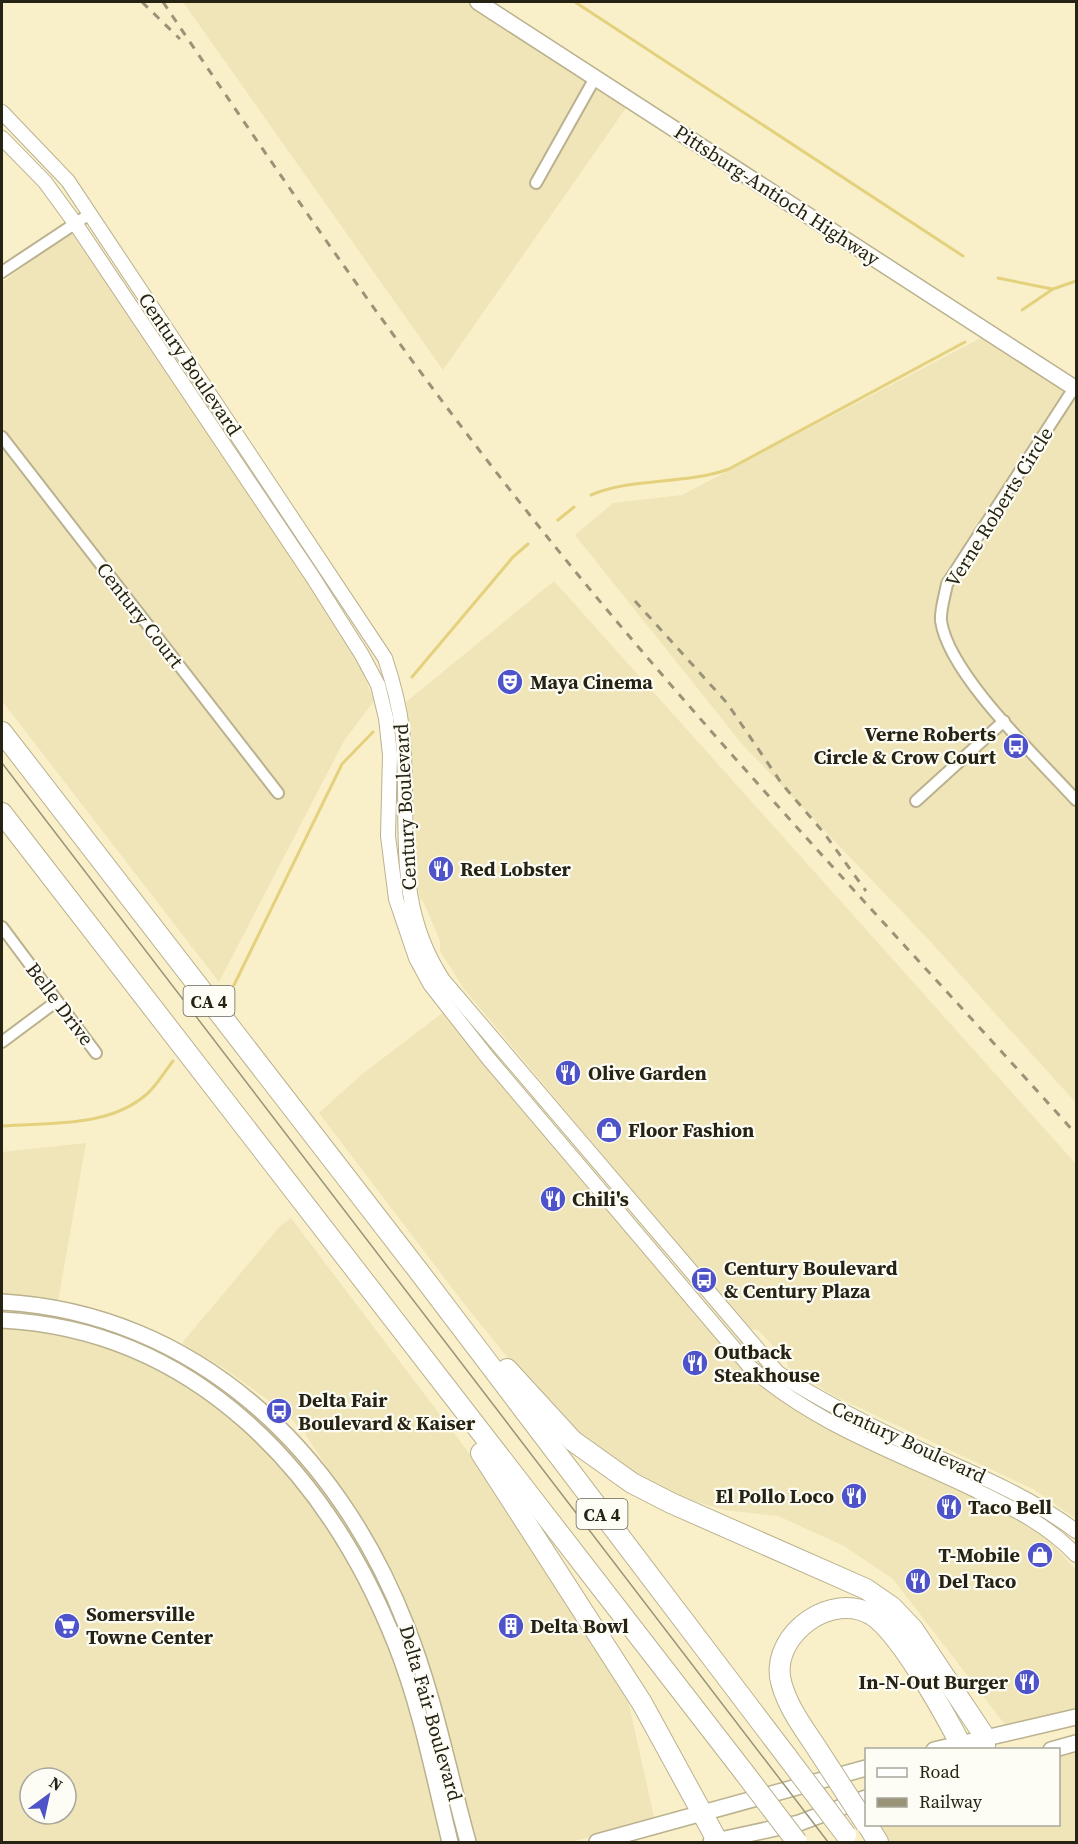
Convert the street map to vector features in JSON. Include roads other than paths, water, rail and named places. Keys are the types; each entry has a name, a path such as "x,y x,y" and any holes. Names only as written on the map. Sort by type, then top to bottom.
{"highway":[{"name":"CA 4","path":"2,732 417,1269 849,1839"},
{"name":"CA 4","path":"2,813 742,1772 798,1833"},
{"path":"417,1269 474,1328 513,1376 573,1441 633,1483 671,1503 866,1589 892,1607 913,1629 985,1743"},
{"path":"405,1336 642,1703 703,1813 716,1842"},
{"path":"865,1822 785,1697 780,1674 782,1655 805,1622 836,1609 869,1614 892,1634 964,1746"}],"main road":[{"name":"Pittsburg-Antioch Highway","path":"478,2 1076,389"},
{"name":"Delta Fair Boulevard","path":"2,1302 80,1314 150,1338 214,1373 277,1424 324,1479 374,1558 407,1627 434,1713 468,1842"},
{"name":"Delta Fair Boulevard","path":"2,1320 63,1328 102,1339 147,1356 206,1389 260,1432 300,1476 356,1560 396,1646 418,1718 450,1842"},
{"path":"418,1718 434,1713"},
{"path":"944,1748 985,1743 1077,1717"},
{"path":"1055,1748 1077,1743"},
{"path":"597,1842 865,1769"},
{"path":"716,1842 798,1833 865,1799"}],"street":[{"path":"536,183 595,78"},
{"name":"Century Boulevard","path":"2,112 68,181 88,215 291,513 385,658 397,695 402,731 406,880 420,937 443,980 778,1373 824,1403 1014,1490 1077,1531"},
{"name":"Century Boulevard","path":"2,138 45,182 75,224 312,576 362,655 378,686 386,718 390,755 388,836 396,899 416,958 430,984 488,1058 750,1367 779,1393 817,1417 1025,1514 1061,1538 1077,1555"},
{"path":"2,272 88,215"},
{"name":"Verne Roberts Circle","path":"1076,389 947,584 941,619 948,648 972,682 1004,721 1077,800"},
{"name":"Century Court","path":"2,437 278,793"},
{"path":"916,801 1004,721"},
{"name":"Belle Drive","path":"2,927 96,1053"},
{"path":"2,1042 57,1001"}],"waterway":[{"path":"575,2 963,256"},
{"path":"998,278 1052,289"},
{"path":"1022,310 1053,289 1076,281"},
{"path":"591,495 607,489 695,477 729,469 965,342"},
{"path":"558,520 574,507"},
{"path":"412,677 513,557 528,544"},
{"path":"234,985 342,764 373,732"},
{"path":"2,1126 78,1121 115,1113 132,1105 147,1094 173,1061"}],"tram line":[{"path":"2,763 828,1842"}],"railway":[{"path":"142,2 180,39"},
{"path":"163,2 386,325 529,514 594,594 729,751 1076,1134"},
{"path":"635,601 727,703 782,784 824,833 866,891"}],"place":[{"name":"Maya Cinema","path":"510,682"},
{"name":"Verne Roberts Circle & Crow Court","path":"1016,746"},
{"name":"Red Lobster","path":"441,869"},
{"name":"Olive Garden","path":"568,1073"},
{"name":"Floor Fashion","path":"609,1130"},
{"name":"Chili's","path":"553,1199"},
{"name":"Century Boulevard & Century Plaza","path":"704,1280"},
{"name":"Outback Steakhouse","path":"695,1363"},
{"name":"Delta Fair Boulevard & Kaiser","path":"279,1411"},
{"name":"El Pollo Loco","path":"854,1496"},
{"name":"Taco Bell","path":"949,1507"},
{"name":"T-Mobile","path":"1040,1555"},
{"name":"Del Taco","path":"918,1581"},
{"name":"Somersville Towne Center","path":"67,1626"},
{"name":"Delta Bowl","path":"511,1626"},
{"name":"In-N-Out Burger","path":"1027,1682"}]}
